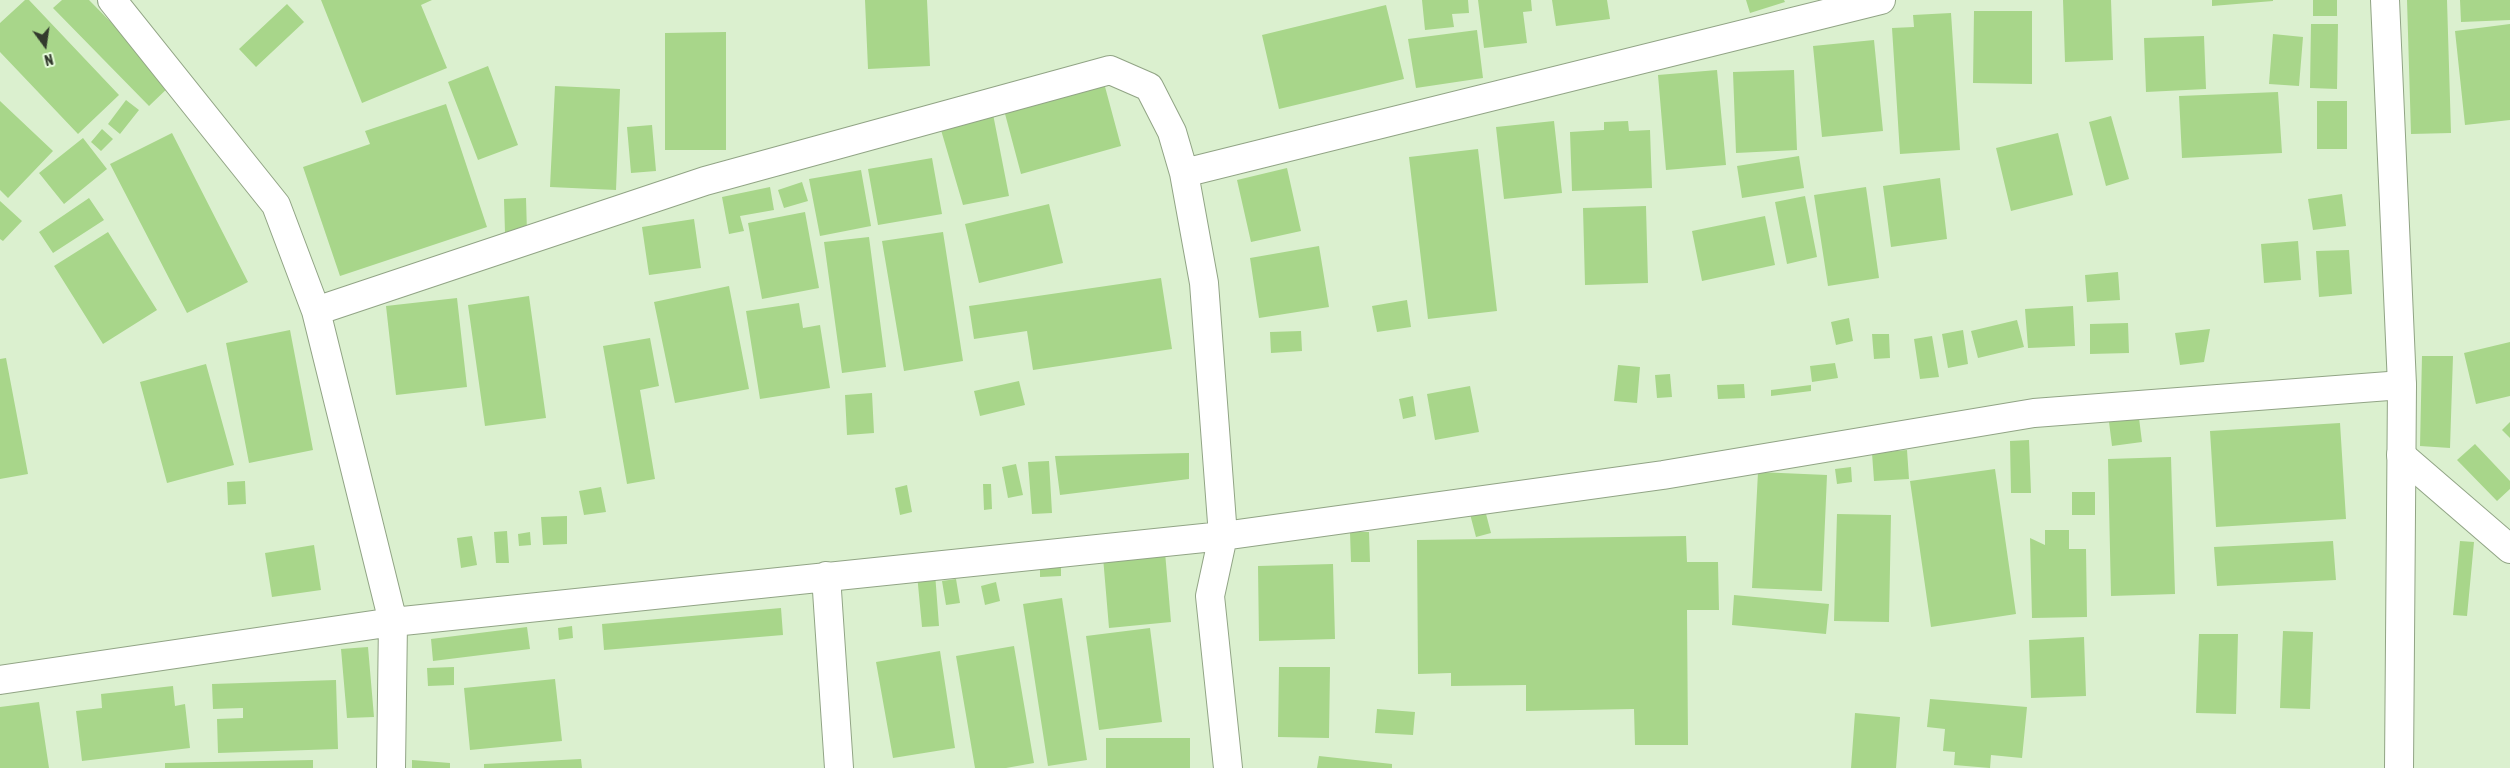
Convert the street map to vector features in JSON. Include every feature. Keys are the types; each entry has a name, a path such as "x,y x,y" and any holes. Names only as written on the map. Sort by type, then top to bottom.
{"street":[{"path":"112,0 276,205 316,310 392,622 391,768"},
{"path":"1184,173 1881,0"},
{"path":"2386,0 2402,385 2399,768"},
{"path":"316,310 705,181 1110,70 1149,87 1172,132 1184,173 1204,283 1223,536 1210,596 1228,768"},
{"path":"0,680 392,622 1223,536 1663,475 2034,413 2402,385"},
{"path":"2402,455 2510,549"},
{"path":"826,576 839,768"}],"building":[{"path":"25,0 29,0 119,95 78,134 0,52 0,23"},
{"path":"62,0 89,0 172,84 149,106 53,8"},
{"path":"321,0 432,0 421,5 447,68 362,103"},
{"path":"865,0 927,0 930,66 868,69"},
{"path":"1422,0 1468,0 1469,13 1452,14 1454,27 1425,30"},
{"path":"1478,0 1531,0 1532,11 1523,12 1527,43 1484,48"},
{"path":"1552,0 1607,0 1610,19 1556,26"},
{"path":"1746,0 1784,0 1785,2 1750,13"},
{"path":"2063,0 2111,0 2113,60 2065,62"},
{"path":"2212,0 2273,0 2273,1 2212,6"},
{"path":"2313,0 2337,0 2337,16 2313,16"},
{"path":"2407,0 2447,0 2451,133 2411,134"},
{"path":"2460,0 2510,0 2510,20 2461,22"},
{"path":"287,4 304,22 256,67 239,49"},
{"path":"1386,5 1404,79 1279,109 1262,35"},
{"path":"1974,11 2032,11 2032,84 1973,83"},
{"path":"1951,13 1960,150 1900,154 1892,28 1914,27 1913,15"},
{"path":"2311,24 2338,24 2337,89 2310,88"},
{"path":"2510,24 2510,120 2465,125 2455,31"},
{"path":"1477,30 1483,78 1416,88 1408,39"},
{"path":"726,32 726,150 665,150 665,33"},
{"path":"2273,34 2303,37 2299,86 2269,84"},
{"path":"2204,36 2206,89 2146,92 2144,38"},
{"path":"1874,40 1883,131 1822,137 1813,46"},
{"path":"488,66 518,145 478,160 448,82"},
{"path":"1717,70 1726,165 1666,170 1658,75"},
{"path":"1794,70 1797,150 1736,153 1733,72"},
{"path":"1104,83 1121,146 1021,174 1004,110"},
{"path":"555,86 620,89 616,190 550,187"},
{"path":"2278,92 2282,153 2182,158 2179,96"},
{"path":"126,100 139,110 120,134 108,124"},
{"path":"0,101 53,151 8,198 0,190"},
{"path":"2317,101 2347,101 2347,149 2317,149"},
{"path":"446,104 487,227 340,276 303,167 370,144 365,131"},
{"path":"993,114 1009,196 963,205 941,130"},
{"path":"2111,116 2129,179 2106,186 2089,122"},
{"path":"1554,121 1562,193 1504,199 1496,127"},
{"path":"1628,121 1629,131 1650,130 1652,188 1572,191 1570,132 1604,130 1604,122"},
{"path":"652,125 656,171 631,173 627,127"},
{"path":"102,129 113,139 101,151 91,142"},
{"path":"172,133 248,282 187,313 110,164"},
{"path":"2058,133 2073,195 2011,211 1996,148"},
{"path":"83,138 107,169 64,204 39,173"},
{"path":"1478,149 1497,311 1428,319 1409,157"},
{"path":"1799,156 1804,188 1742,198 1737,166"},
{"path":"932,158 942,214 878,225 868,169"},
{"path":"1287,168 1301,231 1251,242 1237,180"},
{"path":"861,170 871,226 820,236 809,179"},
{"path":"1940,178 1947,239 1891,247 1883,186"},
{"path":"802,182 808,201 784,208 778,190"},
{"path":"770,187 774,210 740,216 744,231 729,234 722,197"},
{"path":"1866,187 1879,278 1828,286 1814,195"},
{"path":"2342,194 2346,226 2313,230 2308,199"},
{"path":"1805,196 1817,257 1787,264 1775,202"},
{"path":"89,198 104,220 53,253 39,232"},
{"path":"526,198 527,233 505,233 504,199"},
{"path":"0,201 22,221 3,241 0,239"},
{"path":"1049,204 1063,263 979,283 965,224"},
{"path":"1646,206 1648,283 1585,285 1583,208"},
{"path":"805,212 819,288 762,299 748,223"},
{"path":"1765,216 1775,265 1702,281 1692,231"},
{"path":"694,219 701,268 649,275 642,227"},
{"path":"108,232 157,310 103,344 54,266"},
{"path":"943,232 963,361 904,371 882,241"},
{"path":"869,237 886,367 842,373 824,242"},
{"path":"2298,241 2301,280 2264,283 2261,244"},
{"path":"1319,246 1329,307 1259,318 1250,258"},
{"path":"2349,250 2352,294 2319,297 2316,251"},
{"path":"2118,272 2120,300 2087,302 2085,275"},
{"path":"1161,278 1172,349 1033,370 1027,331 974,339 969,306"},
{"path":"729,286 749,389 675,403 654,302"},
{"path":"529,296 546,418 485,426 468,305"},
{"path":"457,298 467,387 396,395 386,306"},
{"path":"1407,300 1411,327 1377,332 1372,306"},
{"path":"799,303 803,328 820,325 830,388 760,399 746,311"},
{"path":"2073,306 2075,346 2028,348 2025,309"},
{"path":"1849,318 1853,341 1836,345 1831,322"},
{"path":"2017,320 2024,347 1978,358 1971,331"},
{"path":"2128,323 2129,353 2090,354 2090,324"},
{"path":"2210,329 2204,362 2180,365 2175,333"},
{"path":"290,330 313,450 249,463 226,343"},
{"path":"1963,330 1968,364 1948,368 1942,334"},
{"path":"1301,331 1302,351 1271,353 1270,332"},
{"path":"1872,334 1889,334 1890,358 1874,359"},
{"path":"1932,336 1939,377 1920,379 1914,339"},
{"path":"650,338 659,386 640,390 655,479 627,484 603,346"},
{"path":"2510,342 2510,396 2476,404 2464,353"},
{"path":"2422,356 2453,356 2450,448 2420,446"},
{"path":"6,358 28,474 0,479 0,359"},
{"path":"1835,363 1838,378 1812,382 1810,366"},
{"path":"206,364 234,465 167,483 140,382"},
{"path":"1618,365 1640,367 1637,403 1614,401"},
{"path":"1670,374 1672,397 1657,398 1655,375"},
{"path":"1019,381 1025,405 980,416 974,391"},
{"path":"1744,384 1745,398 1718,399 1717,385"},
{"path":"1811,385 1811,391 1771,396 1771,390"},
{"path":"1470,386 1479,432 1435,440 1427,394"},
{"path":"872,393 874,433 847,435 845,395"},
{"path":"1413,396 1416,416 1403,419 1399,399"},
{"path":"2139,418 2142,442 2112,446 2109,422"},
{"path":"2510,422 2510,438 2502,430"},
{"path":"2340,423 2346,519 2216,527 2210,431"},
{"path":"2029,440 2031,493 2011,493 2010,441"},
{"path":"2475,444 2510,481 2510,489 2497,501 2457,460"},
{"path":"1907,450 1909,479 1874,481 1872,453"},
{"path":"1189,453 1189,479 1060,495 1055,456"},
{"path":"2171,457 2175,594 2111,596 2108,459"},
{"path":"1049,461 1052,513 1032,514 1028,462"},
{"path":"1016,464 1023,495 1008,498 1002,467"},
{"path":"1851,467 1852,482 1837,484 1835,469"},
{"path":"1995,469 2016,614 1931,627 1910,481"},
{"path":"1758,472 1827,475 1822,591 1752,588"},
{"path":"245,481 246,504 228,505 227,482"},
{"path":"983,484 991,484 992,509 984,510"},
{"path":"907,485 912,512 900,515 895,488"},
{"path":"601,487 606,512 584,515 579,491"},
{"path":"2072,492 2095,492 2095,515 2072,515"},
{"path":"1485,510 1491,533 1476,537 1470,514"},
{"path":"1837,514 1891,515 1889,622 1834,621"},
{"path":"567,516 567,544 543,545 541,517"},
{"path":"2045,530 2069,530 2069,549 2086,549 2087,617 2032,618 2030,538 2045,545"},
{"path":"507,531 509,563 496,563 494,532"},
{"path":"530,532 531,545 519,546 518,534"},
{"path":"1350,532 1369,532 1370,562 1351,562"},
{"path":"472,536 477,565 461,568 457,538"},
{"path":"1686,536 1687,562 1718,562 1719,610 1687,610 1688,745 1635,745 1634,709 1526,711 1526,685 1451,686 1451,673 1418,674 1417,540"},
{"path":"2333,541 2336,580 2217,586 2214,547"},
{"path":"2460,541 2474,542 2467,616 2453,615"},
{"path":"314,545 321,590 272,597 265,553"},
{"path":"1165,552 1171,622 1109,628 1103,557"},
{"path":"1061,558 1061,576 1040,577 1040,559"},
{"path":"1333,564 1335,639 1259,641 1258,566"},
{"path":"935,573 939,626 922,627 917,574"},
{"path":"956,579 960,603 946,605 942,581"},
{"path":"996,582 1000,601 985,605 981,586"},
{"path":"1734,595 1829,604 1826,634 1732,625"},
{"path":"1062,598 1087,760 1048,766 1023,604"},
{"path":"781,608 783,635 604,650 602,624"},
{"path":"572,626 573,638 559,640 558,628"},
{"path":"527,627 530,649 433,661 431,639"},
{"path":"1150,628 1162,722 1099,730 1086,636"},
{"path":"2283,631 2313,632 2310,709 2280,708"},
{"path":"2199,634 2238,634 2236,714 2196,713"},
{"path":"2084,637 2086,696 2031,698 2029,640"},
{"path":"1014,646 1034,763 1006,768 975,768 956,656"},
{"path":"368,647 374,717 347,718 341,649"},
{"path":"940,651 955,748 893,758 876,662"},
{"path":"454,667 454,685 428,686 427,668"},
{"path":"1279,667 1330,667 1329,738 1278,737"},
{"path":"555,679 562,741 470,750 464,688"},
{"path":"336,680 338,749 218,753 217,719 243,718 243,708 213,709 212,684"},
{"path":"173,686 175,706 185,704 190,748 82,761 76,711 102,708 101,694"},
{"path":"1930,699 2027,707 2022,758 1991,755 1990,768 1954,765 1955,752 1943,751 1945,729 1927,727"},
{"path":"39,702 49,768 0,768 0,707"},
{"path":"1377,709 1415,712 1413,735 1375,733"},
{"path":"1855,713 1900,717 1896,768 1851,768"},
{"path":"1106,738 1190,738 1190,768 1106,768"},
{"path":"1319,756 1392,764 1392,768 1317,768"},
{"path":"581,759 582,768 484,768 484,764"},
{"path":"313,760 313,768 165,768 165,763"},
{"path":"412,760 450,763 450,768 412,768"}]}
